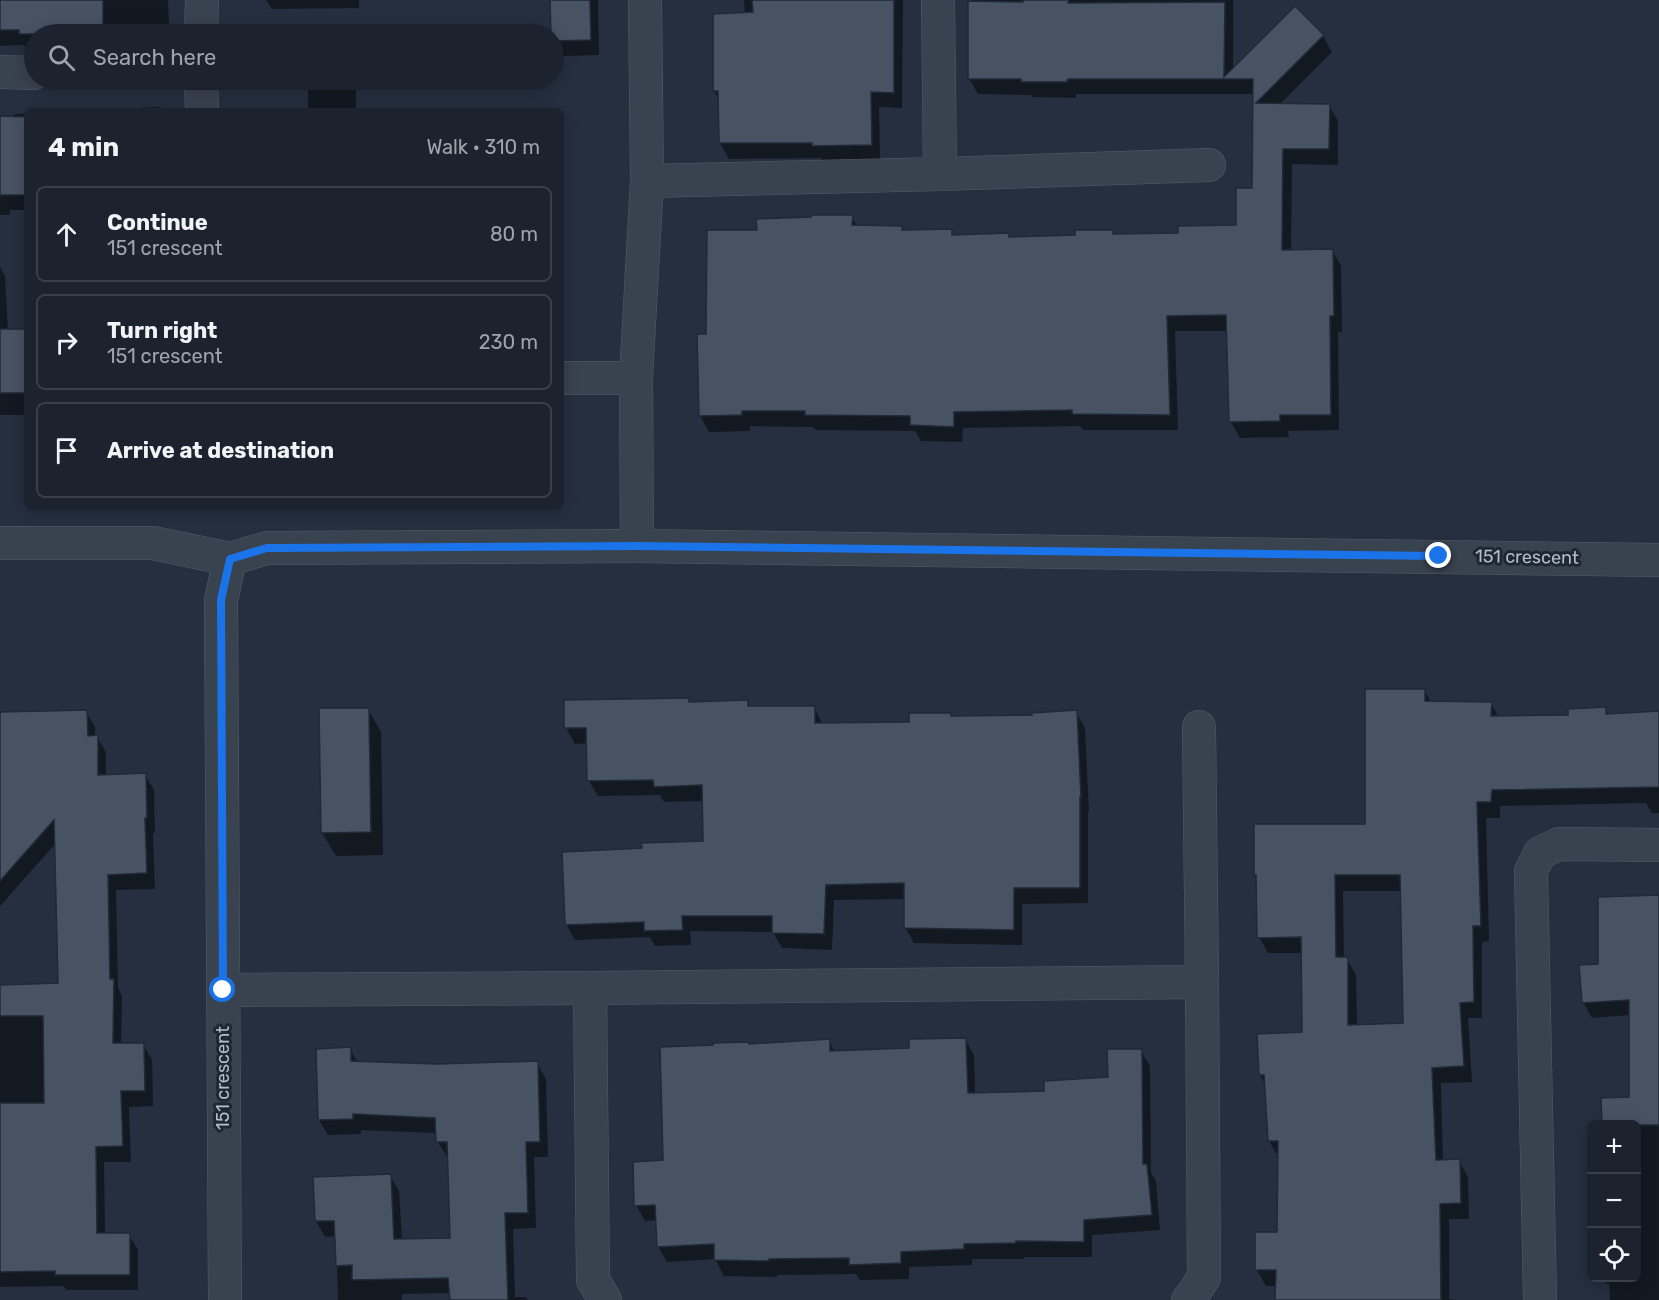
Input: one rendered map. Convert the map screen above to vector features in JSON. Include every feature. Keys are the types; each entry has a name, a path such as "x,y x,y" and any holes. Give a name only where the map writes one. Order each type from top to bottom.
{"street":[{"path":"201,24 202,0"},
{"path":"637,546 636,378 647,181 645,0"},
{"path":"938,0 940,174"},
{"path":"0,72 24,73"},
{"path":"201,90 202,108"},
{"path":"647,181 1209,165"},
{"path":"564,378 636,378"},
{"path":"0,543 153,543 230,559"},
{"name":"151 crescent","path":"225,1300 221,600 230,559 267,548 637,546 1659,560"},
{"path":"1188,1300 1204,1277 1199,727"},
{"path":"1540,1300 1531,871 1540,853 1559,844 1659,845"},
{"path":"223,990 1202,982"},
{"path":"590,988 593,1281 605,1300"}],"building":[{"path":"0,0 103,0 103,24 24,24 24,34 19,34 19,30 0,30"},
{"path":"550,0 590,0 591,40 564,41 564,24 551,24"},
{"path":"752,0 894,0 894,93 871,92 872,145 719,143 718,91 713,91 713,14 753,12"},
{"path":"1023,0 1069,0 1068,3 1225,2 1224,77 1295,6 1324,35 1256,103 1330,104 1329,149 1283,149 1282,250 1333,249 1334,316 1330,316 1331,415 1280,415 1280,421 1229,422 1226,315 1167,316 1170,415 1072,414 1072,410 954,412 954,427 910,425 910,416 805,415 805,411 742,411 742,415 699,416 697,334 706,334 707,230 757,230 756,219 811,217 811,215 853,215 852,225 902,226 902,230 952,229 952,235 1009,233 1009,237 1075,235 1075,230 1113,230 1113,234 1178,233 1178,226 1236,225 1236,188 1252,188 1253,79 1068,79 1067,82 1021,82 1021,79 968,79 968,1 1023,2"},
{"path":"0,116 24,117 24,195 0,195"},
{"path":"0,329 24,329 24,393 0,393"},
{"path":"1365,689 1425,689 1425,701 1492,702 1491,716 1568,715 1568,709 1606,707 1606,714 1659,711 1659,787 1492,790 1491,802 1477,802 1481,926 1473,926 1474,1002 1460,1003 1464,1066 1432,1068 1436,1160 1460,1159 1461,1203 1440,1204 1441,1300 1275,1300 1276,1270 1255,1270 1255,1232 1277,1232 1278,1141 1268,1141 1264,1075 1259,1075 1257,1034 1302,1032 1301,937 1257,938 1254,824 1365,824","holes":["1335,875 1400,875 1403,1023 1348,1025 1348,957 1336,957"]},
{"path":"689,698 689,702 748,700 748,706 815,706 815,723 909,722 909,713 951,713 951,716 1032,715 1031,713 1077,710 1081,797 1080,888 1014,888 1014,930 904,928 904,883 826,885 824,934 772,933 772,916 682,916 683,930 644,931 644,922 565,925 562,852 642,848 641,843 703,841 702,785 654,787 653,780 587,781 586,728 564,728 564,700"},
{"path":"319,708 369,708 371,832 321,833"},
{"path":"87,710 88,736 98,735 98,775 146,773 147,873 108,875 110,979 114,979 113,1043 144,1043 145,1091 121,1091 123,1146 96,1147 97,1233 130,1233 130,1275 55,1275 55,1271 0,1272 0,1103 44,1103 43,1016 0,1016 0,985 58,983 54,820 0,881 0,712"},
{"path":"1659,895 1659,1125 1641,1125 1641,1120 1602,1120 1601,1098 1629,1097 1629,1000 1582,1003 1579,965 1598,964 1598,897"},
{"path":"966,1038 968,1093 1044,1091 1044,1081 1108,1077 1107,1049 1142,1049 1143,1164 1147,1164 1152,1215 1084,1220 1084,1242 1016,1241 1016,1243 964,1244 964,1249 901,1252 901,1263 849,1265 849,1258 769,1259 769,1261 714,1260 714,1244 657,1247 655,1205 634,1206 633,1162 663,1160 660,1047 830,1039 830,1051 909,1048 909,1039"},
{"path":"351,1047 351,1061 437,1064 538,1061 540,1142 526,1142 528,1213 505,1213 508,1300 450,1300 448,1278 352,1280 352,1265 336,1266 334,1221 315,1221 313,1177 391,1174 394,1239 450,1238 447,1142 436,1142 435,1118 353,1114 353,1119 318,1120 316,1049"}],"route":[{"path":"223,990 221,600 230,559 267,548 637,546 1439,556"}]}
